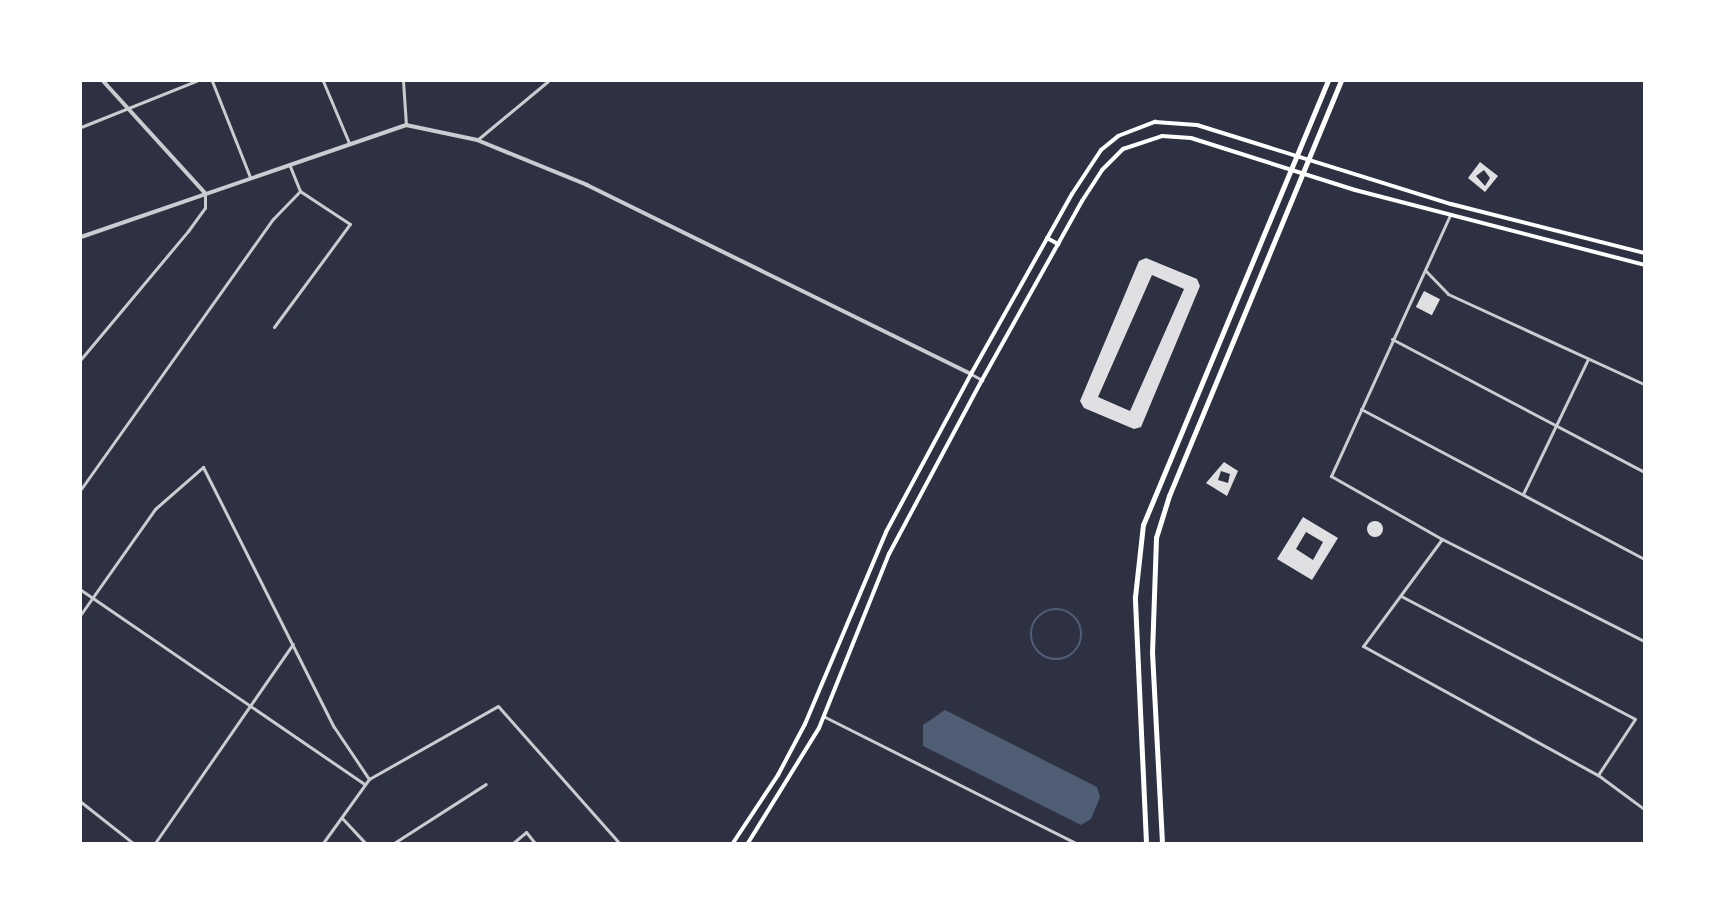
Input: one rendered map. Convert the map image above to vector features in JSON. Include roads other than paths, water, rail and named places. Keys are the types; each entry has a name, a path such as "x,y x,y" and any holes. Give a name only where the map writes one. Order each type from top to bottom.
{"main road":[{"path":"1146,843 1135,597 1143,525 1328,81"},
{"path":"1162,843 1151,611 1161,519 1341,81"},
{"path":"733,843 778,775 805,724 886,532 971,374 1047,238 1101,150 1118,136 1142,126 1183,122 1308,160 1644,254"},
{"path":"748,843 793,774 823,716 889,554 982,380 1102,170 1123,149 1150,138 1191,138 1290,170 1644,266"},
{"path":"1551,241 1554,230"},
{"path":"1047,238 1058,244"},
{"path":"1138,687 1154,686"}],"street":[{"path":"81,358 205,208 205,193 103,81"},
{"path":"81,127 196,81"},
{"path":"212,81 250,177"},
{"path":"323,81 349,143"},
{"path":"403,81 406,125"},
{"path":"477,140 548,81"},
{"path":"81,237 406,125 477,140 675,225 982,380"},
{"path":"274,327 350,224 300,191 289,164"},
{"path":"81,489 273,219 300,191"},
{"path":"1450,215 1330,476 1442,539 1644,640"},
{"path":"1425,270 1448,294 1587,361 1644,384"},
{"path":"1392,339 1644,472"},
{"path":"1523,494 1558,427 1587,361"},
{"path":"1361,409 1644,559"},
{"path":"81,614 94,599 155,509 203,467 334,727 369,779"},
{"path":"1442,539 1363,646 1598,775 1644,810"},
{"path":"81,590 364,785"},
{"path":"1401,596 1635,719 1598,775"},
{"path":"155,843 252,707 293,644"},
{"path":"323,843 369,779 498,706 619,843"},
{"path":"823,716 1075,843"},
{"path":"394,843 486,784"},
{"path":"81,802 133,843"},
{"path":"342,818 365,843"},
{"path":"513,843 526,832 535,843"}],"water":[{"path":"945,710 1097,787 1100,797 1091,819 1081,825 923,746 923,725"}],"waterway":[{"path":"1056,609 1065,611 1076,620 1081,634 1079,643 1070,654 1056,659 1047,657 1036,648 1031,634 1033,625 1042,614 1056,609"}]}
